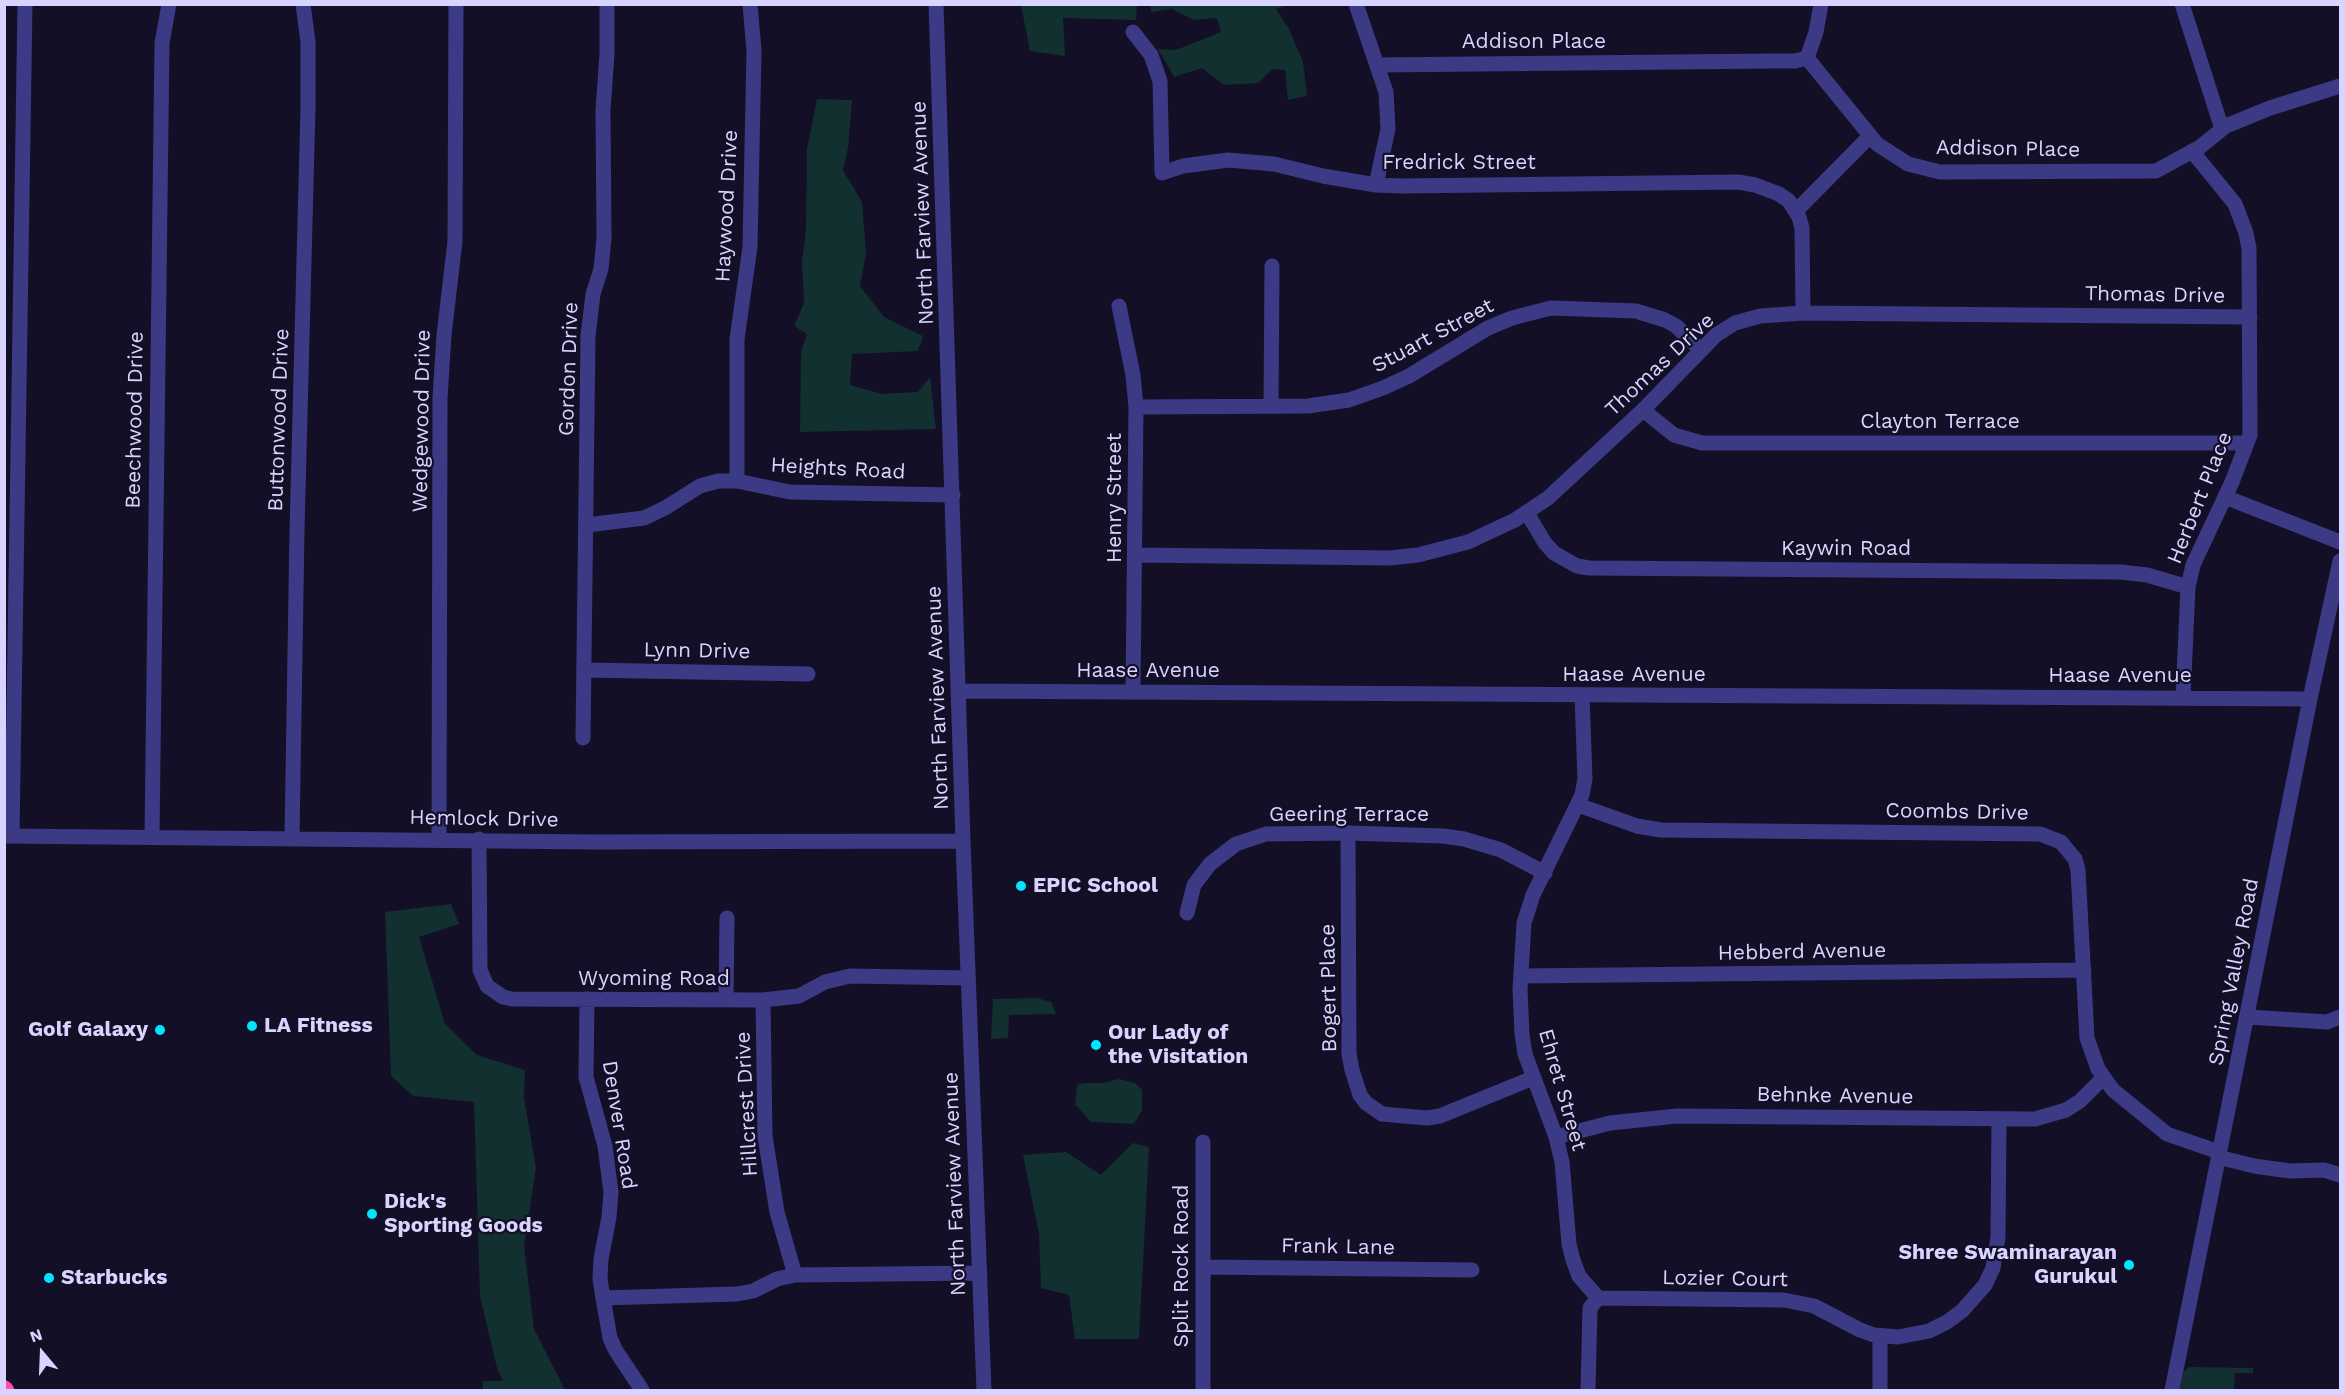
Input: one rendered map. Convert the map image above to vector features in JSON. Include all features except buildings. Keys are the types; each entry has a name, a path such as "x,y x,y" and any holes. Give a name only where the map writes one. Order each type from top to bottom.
{"street":[{"path":"8,836 12,452 25,4"},
{"name":"Beechwood Drive","path":"152,837 162,43 169,4"},
{"name":"Buttonwood Drive","path":"292,838 308,108 308,42 303,4"},
{"name":"Wedgewood Drive","path":"439,839 440,398 444,335 455,241 456,4"},
{"name":"Gordon Drive","path":"583,738 588,336 593,294 601,269 604,238 603,110 607,54 607,4"},
{"name":"Haywood Drive","path":"737,481 737,339 750,247 754,51 750,4"},
{"name":"North Farview Avenue","path":"936,4 963,841 984,1390"},
{"path":"1356,4 1378,65 1389,110 1388,129 1376,185"},
{"path":"1807,58 1816,32 1821,4"},
{"path":"2182,4 2222,129"},
{"name":"Fredrick Street","path":"1133,32 1151,55 1160,81 1162,173 1208,162 1253,160 1376,185 1738,182 1755,185 1779,194 1796,211"},
{"name":"Addison Place","path":"1378,65 1794,61 1807,58 1869,136 1892,155 1908,164 1940,172 2156,171 2192,151 2222,129 2270,108 2340,86"},
{"path":"1803,313 1802,228 1796,211 1869,136"},
{"name":"Herbert Place","path":"2183,698 2188,587 2193,565 2225,497 2250,435 2249,248 2242,219 2235,204 2192,151"},
{"path":"1271,406 1272,266"},
{"name":"Henry Street","path":"1119,306 1133,375 1136,407 1133,692"},
{"name":"Stuart Street","path":"1136,407 1308,406 1358,397 1410,376 1488,328 1512,318 1551,308 1636,310 1676,326 1701,350"},
{"name":"Thomas Drive","path":"1136,555 1390,558 1441,550 1489,534 1527,513 1563,486 1643,410 1716,335 1736,323 1760,316 1803,313 2250,317"},
{"name":"Clayton Terrace","path":"1643,410 1674,435 1702,443 2247,443"},
{"name":"Heights Road","path":"587,525 644,518 700,486 718,481 737,481 790,492 953,495"},
{"path":"2225,497 2340,542"},
{"name":"Kaywin Road","path":"1527,513 1545,543 1554,553 1577,566 1589,568 2121,572 2147,575 2188,587"},
{"name":"Spring Valley Road","path":"2172,1390 2310,699 2340,561"},
{"name":"Lynn Drive","path":"585,670 808,674"},
{"name":"Haase Avenue","path":"958,691 2310,699"},
{"name":"Ehret Street","path":"1582,695 1585,779 1578,805 1533,895 1524,923 1521,976 1522,1034 1533,1078 1556,1137 1565,1183 1569,1244 1573,1260 1579,1276 1598,1299"},
{"name":"Coombs Drive","path":"1578,805 1637,826 1661,830 2040,834 2051,837 2069,850 2078,870 2087,1038 2091,1054 2103,1078 2131,1107 2167,1134 2254,1166 2290,1171 2324,1170 2340,1174"},
{"name":"Geering Terrace","path":"1187,913 1194,885 1200,875 1222,853 1236,844 1259,836 1281,832 1443,836 1464,839 1501,850 1545,873"},
{"name":"Bogert Place","path":"1348,833 1349,1054 1358,1087 1366,1103 1382,1114 1427,1118 1440,1116 1533,1078"},
{"name":"Hemlock Drive","path":"8,836 628,842 963,841"},
{"name":"Wyoming Road","path":"478,839 480,970 487,986 494,993 512,999 763,1000 799,996 825,982 850,976 968,978"},
{"path":"726,1000 727,918"},
{"name":"Hebberd Avenue","path":"1521,976 2084,970"},
{"name":"Denver Road","path":"587,999 586,1077 605,1146 611,1192 600,1279 610,1338 615,1351 642,1390"},
{"name":"Hillcrest Drive","path":"763,1000 765,1136 777,1212 795,1275"},
{"path":"2248,1017 2327,1022 2340,1017"},
{"name":"Behnke Avenue","path":"1556,1137 1610,1123 1677,1116 2035,1119 2052,1116 2080,1101 2103,1078"},
{"path":"1880,1390 1880,1336 1915,1335 1947,1322 1962,1311 1984,1285 1993,1268 1998,1251 1999,1119"},
{"name":"Split Rock Road","path":"1203,1142 1203,1390"},
{"name":"Frank Lane","path":"1204,1267 1472,1270"},
{"path":"603,1298 737,1294 753,1291 777,1279 795,1275 980,1274"},
{"path":"1588,1390 1590,1308 1598,1299"},
{"name":"Lozier Court","path":"1598,1299 1784,1300 1814,1306 1860,1330 1880,1336"}],"green space":[{"path":"1021,5 1137,5 1136,20 1063,18 1065,56 1030,51"},
{"path":"1150,5 1288,5 1276,9 1289,29 1303,62 1307,96 1288,100 1285,70 1272,69 1258,83 1224,85 1202,68 1174,77 1158,49 1176,50 1221,32 1217,18 1194,20 1172,9 1151,12"},
{"path":"817,99 852,100 848,148 843,170 862,202 866,253 860,286 884,317 923,336 918,351 852,354 850,385 881,394 918,392 930,377 936,429 800,432 801,352 807,334 794,326 804,303 802,262 806,229 807,149"},
{"path":"451,904 459,924 419,937 445,1024 477,1055 525,1070 524,1098 536,1168 524,1246 534,1329 565,1390 483,1390 483,1381 503,1381 497,1368 480,1296 474,1102 413,1096 391,1076 385,912"},
{"path":"1037,998 1051,1002 1056,1014 1009,1015 1008,1038 991,1039 993,999"},
{"path":"1119,1079 1135,1083 1142,1090 1142,1110 1134,1124 1091,1122 1075,1104 1077,1085"},
{"path":"1133,1143 1149,1147 1139,1339 1075,1339 1069,1295 1041,1288 1039,1234 1023,1155 1066,1152 1101,1175"},
{"path":"2189,1367 2253,1368 2253,1373 2235,1373 2234,1390 2180,1390 2184,1371"}],"place":[{"name":"EPIC School","path":"1021,886"},
{"name":"LA Fitness","path":"252,1026"},
{"name":"Golf Galaxy","path":"160,1030"},
{"name":"Our Lady of the Visitation","path":"1096,1045"},
{"name":"Dick's Sporting Goods","path":"372,1214"},
{"name":"Shree Swaminarayan Gurukul","path":"2129,1265"},
{"name":"Starbucks","path":"49,1278"}]}
